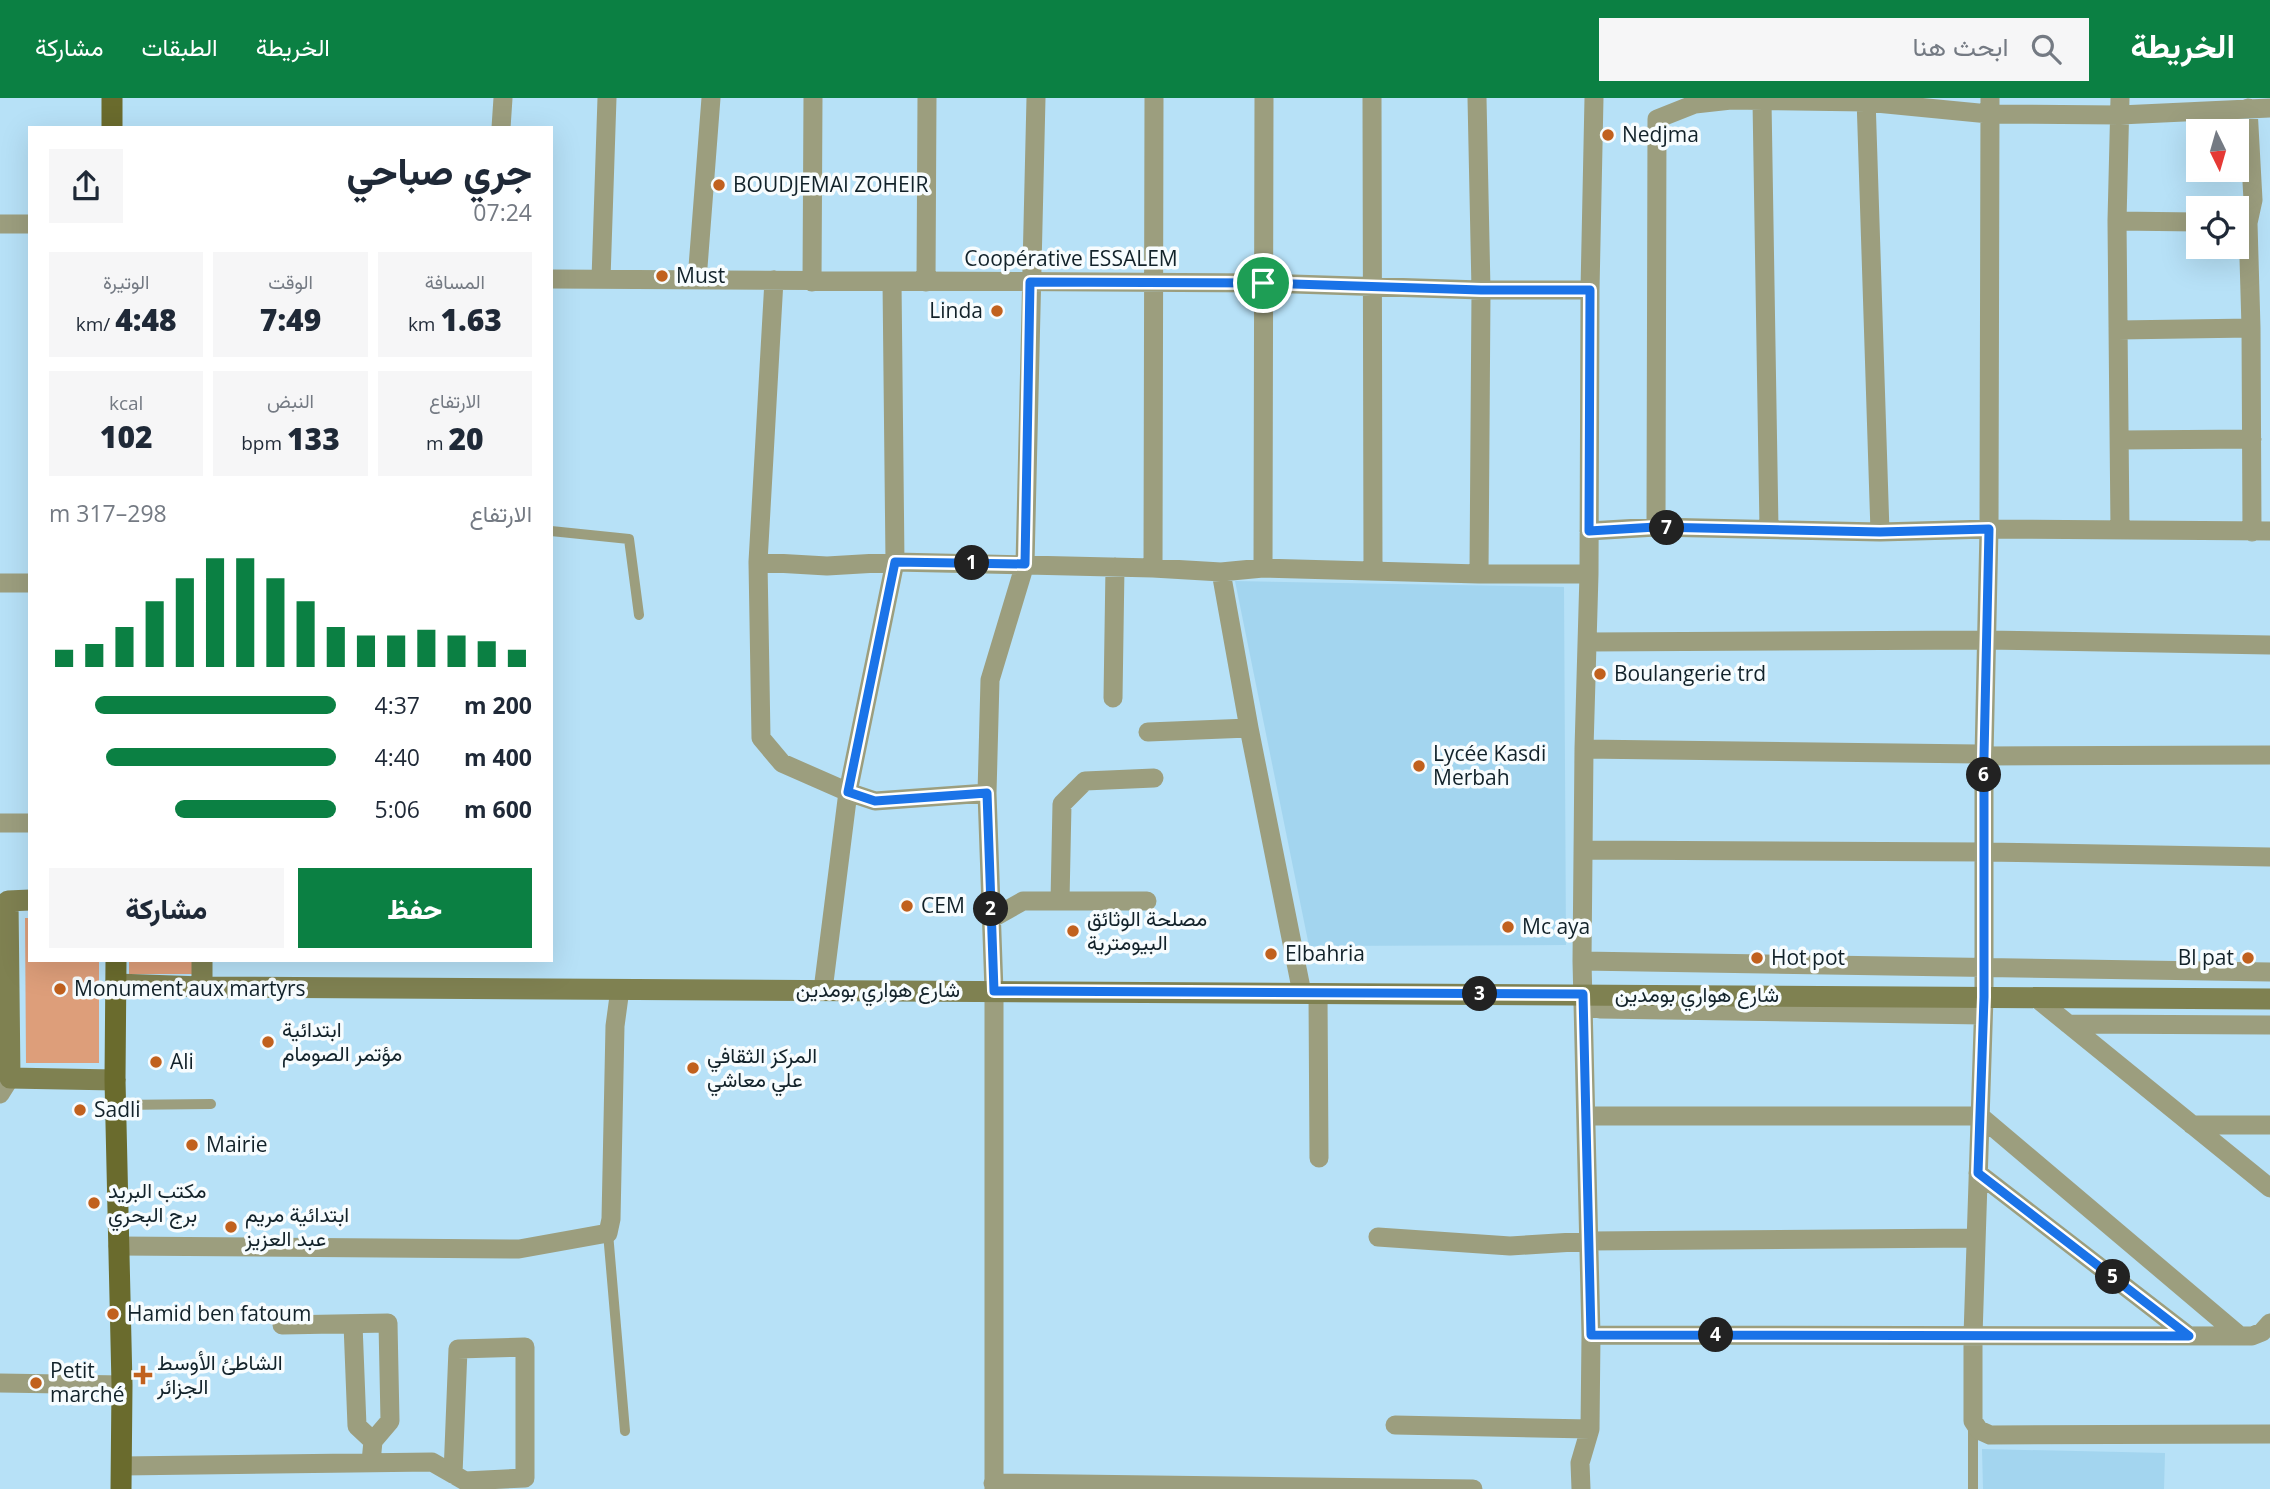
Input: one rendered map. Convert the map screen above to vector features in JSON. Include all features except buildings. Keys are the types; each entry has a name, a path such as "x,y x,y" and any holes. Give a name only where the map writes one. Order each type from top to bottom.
{"main road":[{"path":"112,98 112,126"},
{"path":"28,900 8,901 5,1086 115,1080"},
{"path":"116,962 115,1080 122,1385 121,1489"},
{"path":"202,962 202,987"},
{"name":"شارع هواري بومدين","path":"116,984 202,987 1310,993 1983,1006 2035,997 2270,999"}],"street":[{"path":"501,126 503,98"},
{"path":"601,279 607,98"},
{"path":"696,280 711,98"},
{"path":"812,282 813,98"},
{"path":"926,282 928,98"},
{"path":"1036,98 1025,564 990,680 987,793 994,991 993,1486 1473,1489"},
{"path":"1153,568 1154,98"},
{"path":"1262,568 1264,98"},
{"path":"1372,98 1373,569"},
{"path":"1477,98 1481,290 1479,573"},
{"path":"1581,1489 1580,1463 1590,1429 1591,1335 1582,961 1594,98"},
{"path":"1656,527 1657,119 1695,104 1731,99 1762,102 1866,100 1989,106 2270,108"},
{"path":"1866,100 1880,532"},
{"path":"1762,102 1769,529"},
{"path":"1989,106 1989,529 1984,756 1983,1006 1973,1421 1979,1430 1990,1435 2270,1434"},
{"path":"2120,106 2117,221 2120,530"},
{"path":"2248,108 2253,200 2249,208"},
{"path":"2117,221 2186,222"},
{"path":"0,224 28,224"},
{"path":"1589,531 1656,527 1880,532 1989,529 2261,532 2252,439 2251,328 2260,263 2249,239"},
{"name":"Coopérative ESSALEM","path":"553,279 1263,283 1481,290 1590,290"},
{"path":"774,280 758,562 761,738 782,763 875,801 987,793"},
{"path":"822,990 848,792 895,562 892,281"},
{"path":"2118,330 2251,328"},
{"path":"2121,440 2252,439"},
{"path":"758,562 827,566 895,562 1025,564 1221,572 1262,568 1589,574"},
{"path":"1113,698 1115,567"},
{"path":"1221,572 1249,727 1310,993 1319,1158"},
{"path":"0,583 28,583"},
{"path":"1588,642 1986,640 2270,645"},
{"path":"1148,732 1249,727"},
{"path":"1584,749 1984,756 2270,755"},
{"path":"1059,901 1062,804 1085,781 1154,778"},
{"path":"0,823 28,823"},
{"path":"1584,850 2270,857"},
{"path":"991,919 1023,901 1147,901"},
{"path":"1582,961 2270,972"},
{"path":"118,1246 519,1249 608,1233 611,1219 615,1026 620,989"},
{"path":"2035,997 2270,1188"},
{"path":"2067,1024 2270,1025"},
{"path":"1587,1116 1980,1116 2240,1336"},
{"path":"2192,1125 2270,1125"},
{"path":"1978,1173 2189,1336"},
{"path":"1378,1237 1510,1246 1590,1241 1976,1238"},
{"path":"282,1325 388,1323 390,1421 373,1441 371,1462"},
{"path":"1591,1335 2252,1336 2262,1332 2270,1323"},
{"path":"353,1324 356,1426 373,1441"},
{"path":"121,1466 432,1462 453,1474 465,1480 525,1478 525,1348 458,1349 453,1474"},
{"path":"0,1383 122,1385"},
{"path":"1395,1425 1590,1429"}],"lane":[{"path":"553,531 629,539 639,615"},
{"path":"116,1105 211,1104"},
{"path":"608,1233 625,1431"},
{"path":"1973,1421 1973,1489"}],"shaded area":[{"name":"Lycée Kasdi Merbah","path":"1235,581 1564,587 1566,945 1309,946"},
{"path":"25,918 28,918 28,962 99,962 99,1063 26,1063"},
{"path":"129,962 192,962 192,974 129,974"},
{"path":"1982,1449 2165,1453 2164,1489 1983,1489"}],"place":[{"name":"Nedjma","path":"1608,135"},
{"name":"BOUDJEMAI ZOHEIR","path":"719,185"},
{"name":"Must","path":"662,276"},
{"name":"Linda","path":"997,311"},
{"name":"Boulangerie trd","path":"1600,674"},
{"name":"Lycée Kasdi Merbah","path":"1419,766"},
{"name":"CEM","path":"907,906"},
{"name":"Mc aya","path":"1508,927"},
{"name":"مصلحة الوثائق البيومترية","path":"1073,931"},
{"name":"Elbahria","path":"1271,954"},
{"name":"Hot pot","path":"1757,958"},
{"name":"Bl pat","path":"2248,958"},
{"name":"Monument aux martyrs","path":"60,989"},
{"name":"ابتدائية مؤتمر الصومام","path":"268,1042"},
{"name":"Ali","path":"156,1062"},
{"name":"المركز الثقافي علي معاشي","path":"693,1068"},
{"name":"Sadli","path":"80,1110"},
{"name":"Mairie","path":"192,1145"},
{"name":"مكتب البريد برج البحري","path":"94,1203"},
{"name":"ابتدائية مريم عبد العزيز","path":"231,1227"},
{"name":"Hamid ben fatoum","path":"113,1314"},
{"name":"الشاطئ الأوسط الجزائر","path":"143,1375"},
{"name":"Petit marché","path":"36,1383"}],"route":[{"path":"1030,282 1263,283 1481,290 1590,290 1589,531 1656,527 1880,532 1989,529 1984,756 1984,997 1978,1173 2189,1336 1591,1335 1583,994 994,991 987,793 875,801 848,792 895,562 1025,564 1030,282"}]}
